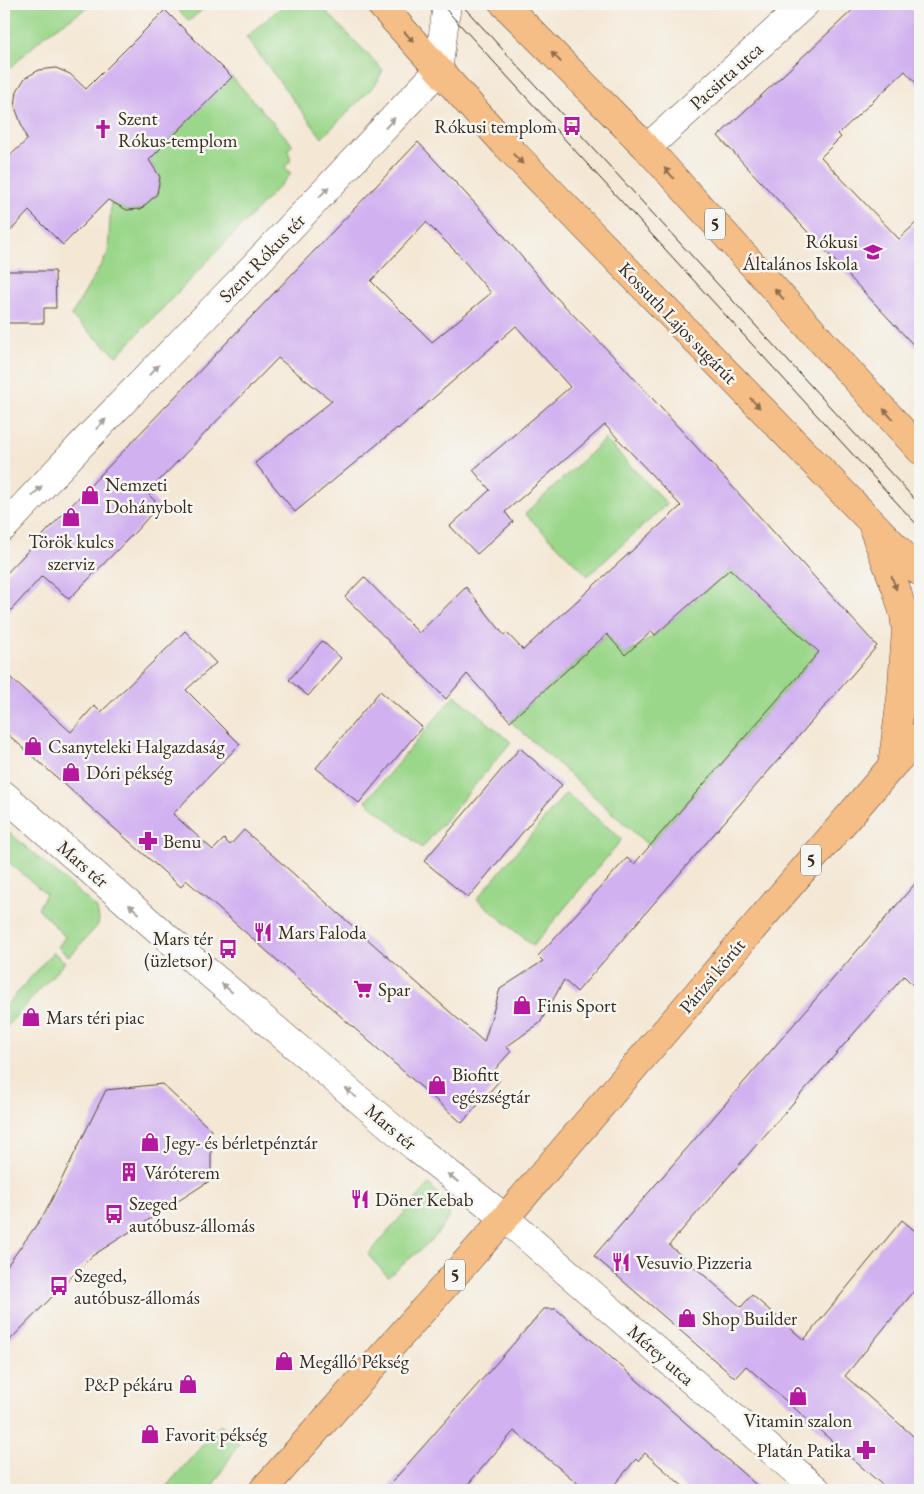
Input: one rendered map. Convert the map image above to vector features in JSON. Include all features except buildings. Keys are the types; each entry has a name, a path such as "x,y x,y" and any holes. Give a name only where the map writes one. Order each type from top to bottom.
{"main road":[{"name":"Kossuth Lajos sugárút","path":"380,4 504,143 920,572"},
{"name":"5","path":"504,4 647,148 920,450"},
{"path":"871,521 896,588 904,615 906,630 902,698 892,766"},
{"name":"Párizsi körút","path":"505,1218 892,766 920,736"},
{"name":"5","path":"263,1490 505,1218"}],"street":[{"path":"438,71 447,4"},
{"name":"Pacsirta utca","path":"647,148 805,4"},
{"name":"Szent Rókus tér","path":"4,527 236,286 438,71"},
{"name":"Mars tér","path":"4,795 171,941 415,1147 505,1218"},
{"name":"Mérey utca","path":"505,1218 817,1490"}],"green space":[{"path":"4,4 93,4 45,35 4,74"},
{"path":"172,4 209,4 189,21"},
{"path":"285,4 319,4 383,70 376,84 322,138 246,37"},
{"path":"232,77 293,145 288,150 291,160 285,167 291,174 117,356 71,316 108,253 111,201 127,210 141,209 157,194 160,177 149,160"},
{"path":"605,439 667,504 588,576 525,514"},
{"path":"730,569 819,652 649,846 510,721 607,635 625,655 655,635"},
{"path":"455,695 511,742 422,848 366,801"},
{"path":"566,793 622,839 533,946 477,899"},
{"path":"4,828 97,908 98,925 71,955 67,955 58,947 65,937 38,908 46,894 4,858"},
{"path":"53,952 65,962 4,1029 4,1008"},
{"path":"429,1184 444,1200 450,1217 433,1239 388,1277 368,1255"},
{"path":"221,1424 239,1443 210,1490 163,1490"}],"tram line":[{"path":"441,4 920,528"},
{"path":"461,4 920,505"}],"place":[{"name":"Rókusi templom","path":"572,126"},
{"name":"Szent Rókus-templom","path":"103,129"},
{"name":"Rókusi Általános Iskola","path":"873,252"},
{"name":"Nemzeti Dohánybolt","path":"90,495"},
{"name":"Török kulcs szerviz","path":"71,517"},
{"name":"Csanyteleki Halgazdaság","path":"33,746"},
{"name":"Dóri pékség","path":"71,772"},
{"name":"Benu","path":"148,841"},
{"name":"Mars Faloda","path":"263,932"},
{"name":"Mars tér (üzletsor)","path":"228,949"},
{"name":"Spar","path":"363,989"},
{"name":"Finis Sport","path":"522,1005"},
{"name":"Mars téri piac","path":"31,1017"},
{"name":"Biofitt egészségtár","path":"437,1085"},
{"name":"Jegy- és bérletpénztár","path":"150,1142"},
{"name":"Váróterem","path":"129,1172"},
{"name":"Döner Kebab","path":"360,1199"},
{"name":"Szeged autóbusz-állomás","path":"114,1214"},
{"name":"Vesuvio Pizzeria","path":"621,1262"},
{"name":"Szeged, autóbusz-állomás","path":"59,1286"},
{"name":"Shop Builder","path":"687,1318"},
{"name":"Megálló Pékség","path":"284,1361"},
{"name":"P&P pékáru","path":"188,1384"},
{"name":"Vitamin szalon","path":"798,1396"},
{"name":"Favorit pékség","path":"150,1434"},
{"name":"Platán Patika","path":"866,1450"}]}
